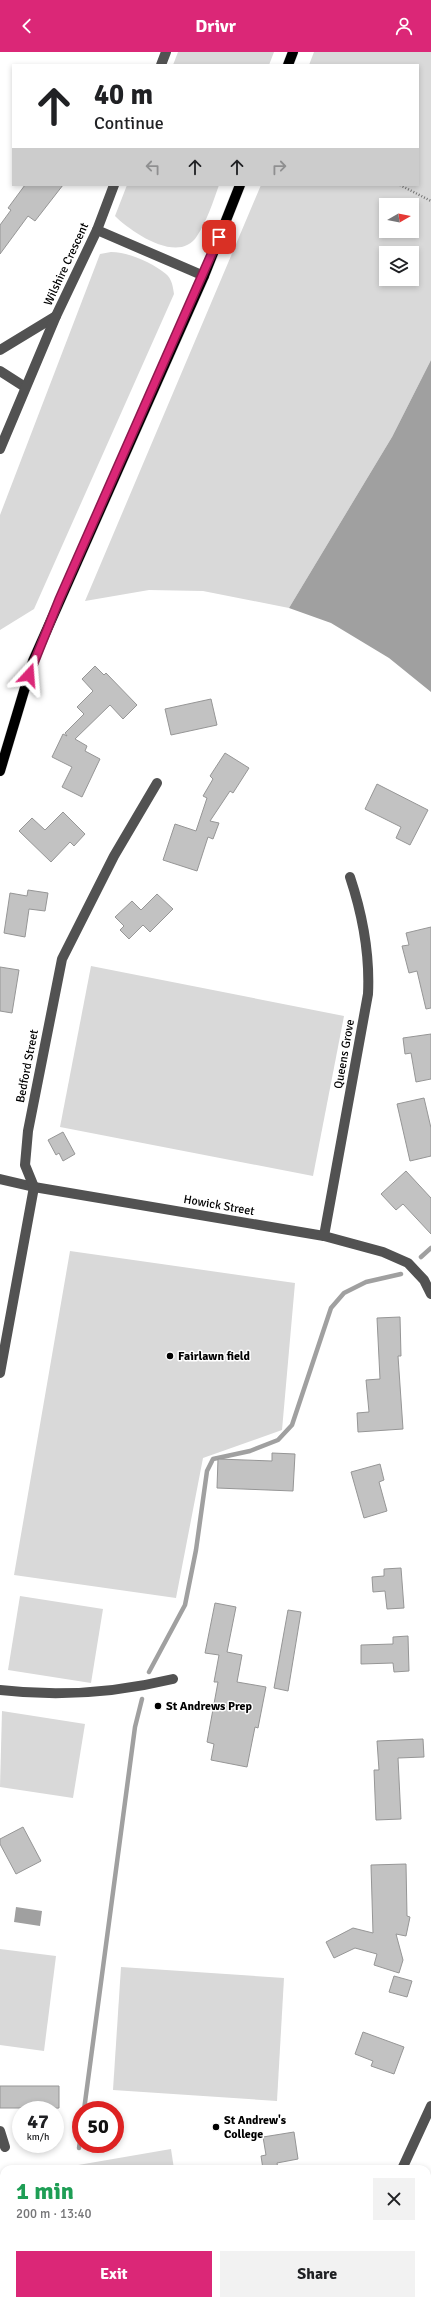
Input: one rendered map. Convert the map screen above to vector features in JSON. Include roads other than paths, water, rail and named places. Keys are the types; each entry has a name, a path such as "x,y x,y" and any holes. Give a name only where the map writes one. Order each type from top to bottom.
{"main road":[{"path":"288,64 293,52"},
{"path":"0,771 33,661 204,276 240,186"}],"street":[{"path":"160,64 166,52"},
{"name":"Wilshire Crescent","path":"0,350 56,316 97,230 114,186"},
{"path":"97,230 204,276"},
{"path":"0,449 56,316"},
{"path":"0,372 25,387"},
{"name":"Bedford Street","path":"34,1187 25,1165 28,1131 62,959 114,856 157,783"},
{"name":"Queens Grove","path":"324,1236 368,994 369,964 361,910 350,877"},
{"name":"Howick Street","path":"0,1179 34,1187 324,1236 383,1252 408,1263 424,1280 431,1294"},
{"path":"0,1373 34,1187"},
{"path":"0,1690 53,1694 94,1693 127,1689 173,1679"},
{"path":"404,2165 431,2106"},
{"path":"0,2131 5,2147"}],"waterway":[{"path":"421,1257 431,1248"},
{"path":"149,1672 185,1605 196,1550 207,1471 213,1459 250,1451 278,1440 292,1425 331,1308 344,1293 366,1282 401,1274"},
{"path":"85,2101 135,1727 142,1699"}],"place":[{"name":"Fairlawn field","path":"170,1356"},
{"name":"St Andrews Prep","path":"158,1706"},
{"name":"St Andrew's College","path":"216,2127"}]}
